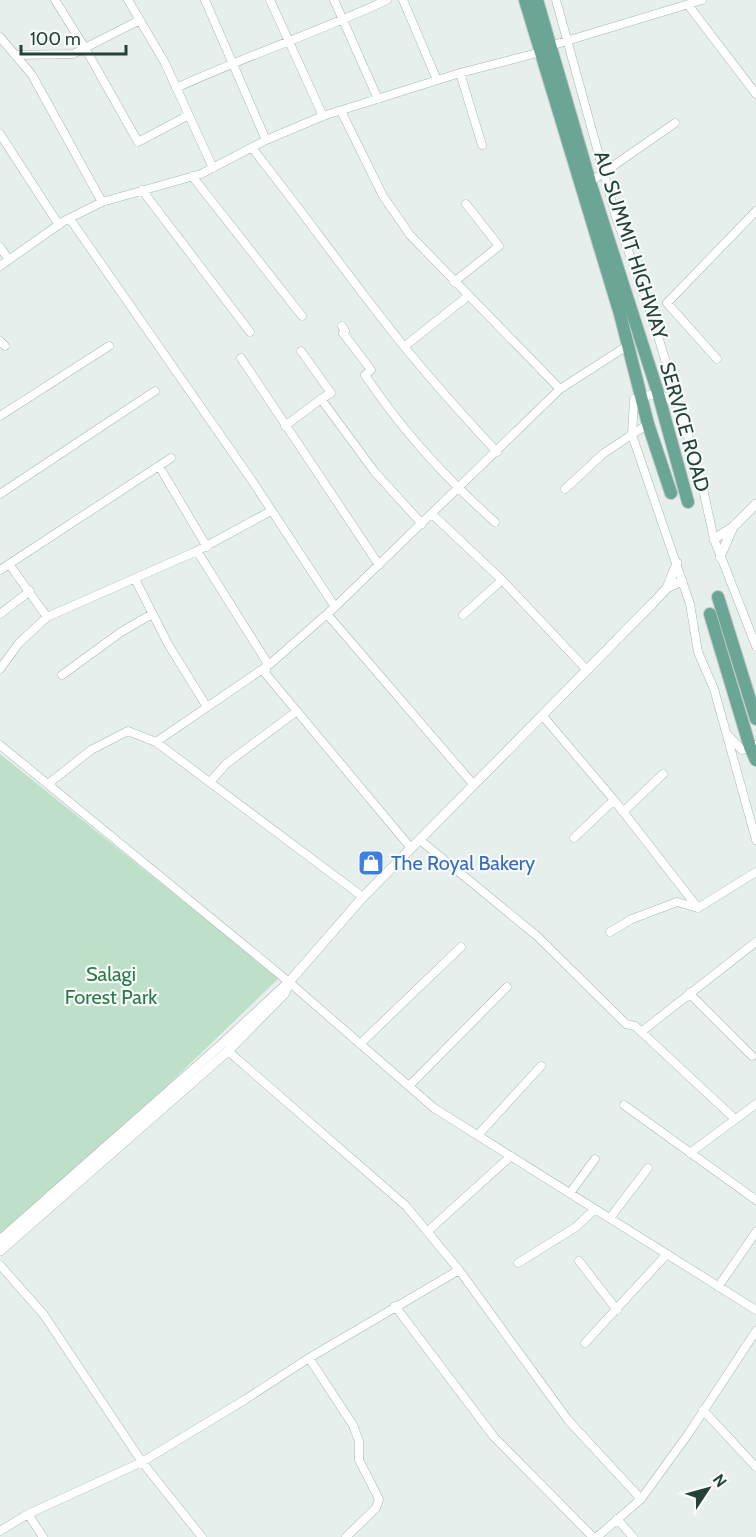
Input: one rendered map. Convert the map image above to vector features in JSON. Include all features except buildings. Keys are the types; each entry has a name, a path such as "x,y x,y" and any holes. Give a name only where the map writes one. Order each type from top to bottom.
{"main road":[{"name":"AU SUMMIT HIGHWAY","path":"525,0 545,49 590,182 658,393 688,502"},
{"name":"AU SUMMIT HIGHWAY","path":"537,0 545,49 648,424 669,487"},
{"path":"718,597 756,718"},
{"path":"710,614 756,760"}],"street":[{"path":"55,0 138,142 189,115"},
{"path":"128,0 177,88 213,168"},
{"path":"205,0 267,140"},
{"path":"270,0 323,116"},
{"path":"334,0 378,99"},
{"path":"177,88 232,62 344,20 387,0"},
{"path":"403,0 436,80"},
{"name":"SERVICE ROAD","path":"556,0 616,217 652,316 701,480 714,539 745,613 756,646"},
{"path":"0,266 59,225 102,202 213,168 267,140 323,116 696,2 756,94"},
{"path":"15,55 72,54 140,20"},
{"path":"1,40 32,75 102,202"},
{"path":"460,73 482,145"},
{"path":"341,111 383,196 411,235 560,389"},
{"path":"590,182 675,123"},
{"path":"0,134 59,225"},
{"path":"252,148 405,346 497,452"},
{"path":"192,176 302,316"},
{"path":"142,190 250,332"},
{"path":"454,282 499,246 466,204"},
{"path":"717,359 667,303 756,211"},
{"path":"70,219 335,607"},
{"path":"0,247 9,260"},
{"path":"405,346 468,296"},
{"path":"342,326 344,333 372,370 365,375 392,415 459,488 495,522"},
{"path":"0,416 109,346"},
{"path":"156,741 266,667 335,607 560,389 627,346"},
{"path":"285,426 331,393 301,351"},
{"path":"241,358 379,565"},
{"path":"1,492 156,391"},
{"path":"679,405 658,393 634,399 632,435 690,604 698,652 714,689 756,840"},
{"path":"321,399 374,471 422,524"},
{"path":"565,489 604,453 648,424"},
{"path":"0,570 171,458"},
{"path":"159,466 207,547"},
{"path":"714,539 733,527 756,504"},
{"path":"0,669 19,643 47,617 207,547 271,511"},
{"path":"432,514 502,580 586,669"},
{"path":"720,557 733,527"},
{"path":"198,551 267,664 265,673 411,848"},
{"path":"667,588 676,563"},
{"path":"9,564 47,617"},
{"path":"135,579 152,614 207,707"},
{"path":"463,615 502,580"},
{"path":"0,1240 289,982 363,897 473,784 667,588 682,581"},
{"path":"0,614 30,591"},
{"path":"62,675 121,632 152,614"},
{"path":"327,614 473,784"},
{"path":"210,782 226,764 297,711"},
{"path":"542,715 614,800 698,908"},
{"path":"48,784 91,750 128,731 156,741 363,897"},
{"path":"726,733 742,750 753,746"},
{"path":"0,745 289,982 434,1108 756,1310"},
{"path":"623,812 663,774"},
{"path":"574,838 614,800"},
{"path":"420,840 537,936 626,1023 641,1032 735,1119"},
{"path":"610,933 632,919 677,902 698,908 756,872"},
{"path":"641,1032 756,942"},
{"path":"360,1044 461,947"},
{"path":"0,1251 228,1051 285,993 289,982"},
{"path":"409,1086 507,987"},
{"path":"689,993 752,1056"},
{"path":"228,1051 406,1206 459,1270 568,1419 641,1499"},
{"path":"477,1135 541,1066"},
{"path":"690,1153 756,1104"},
{"path":"624,1106 756,1200"},
{"path":"429,1231 511,1156"},
{"path":"570,1193 595,1159"},
{"path":"610,1218 648,1168"},
{"path":"518,1263 576,1227 596,1209"},
{"path":"718,1287 756,1232"},
{"path":"585,1343 667,1254"},
{"path":"579,1262 617,1310"},
{"path":"0,1265 44,1316 142,1462 202,1537"},
{"path":"0,1532 28,1514 142,1462 309,1358 459,1270"},
{"path":"395,1306 494,1437 595,1537 641,1499 756,1331"},
{"path":"309,1358 354,1425 359,1441 359,1460 379,1499 376,1508 346,1537"},
{"path":"703,1410 756,1467"},
{"path":"28,1514 43,1537"},
{"path":"617,1519 633,1537"}],"green space":[{"name":"Salagi Forest Park","path":"0,754 279,978 119,1132 0,1236"}],"place":[{"name":"The Royal Bakery","path":"371,863"}]}
